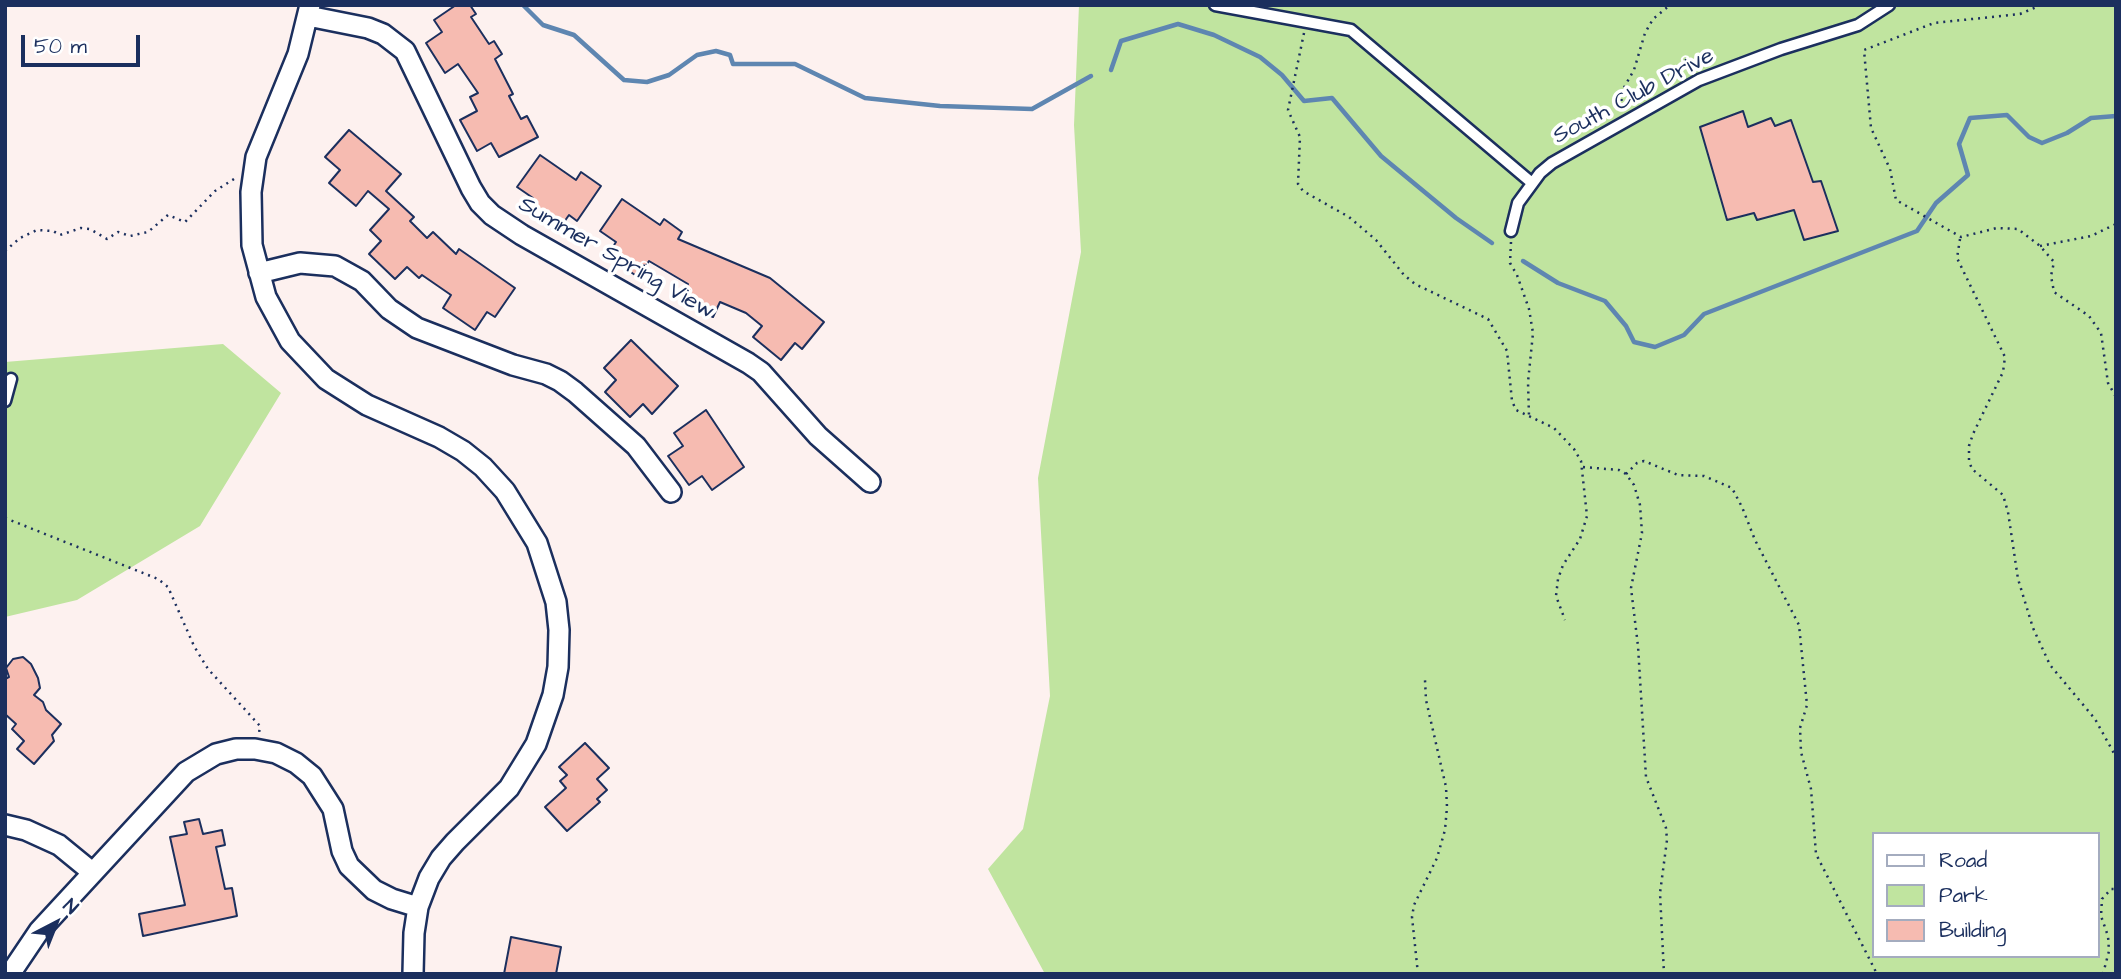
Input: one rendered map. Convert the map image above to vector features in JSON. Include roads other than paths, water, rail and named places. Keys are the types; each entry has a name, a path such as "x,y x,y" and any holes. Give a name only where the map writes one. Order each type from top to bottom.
{"street":[{"path":"309,11 298,54 256,162 251,192 253,245 266,297 290,341 326,379 367,405 463,451 491,475 517,508 537,543 553,592 559,630 558,667 553,695 541,733 522,770 509,788 441,858 429,878 418,907 412,974"},
{"name":"Summer Spring View","path":"309,11 376,31 405,51 471,188 480,204 492,215 522,235 761,372 818,436 870,482"},
{"path":"259,273 300,263 335,266 362,281 389,309 417,328 513,365 546,374 575,392 636,446 671,492"},
{"path":"10,974 38,931 186,772 198,763 226,751 255,749 276,753 296,763 312,776 333,809 342,851 349,866 362,881 392,899 418,907"},
{"path":"5,825 26,830 59,845 92,872"}],"lane":[{"path":"1215,5 1351,30 1532,183"},
{"name":"South Club Drive","path":"1511,231 1518,203 1532,183 1552,163 1699,80 1782,49 1858,25 1889,5"},
{"path":"5,401 11,379"}],"waterway":[{"path":"523,5 543,25 574,35 624,80 647,82 669,75 697,55 716,51 730,55 733,64 795,64 865,98 940,106 1032,109 1091,76"},
{"path":"1111,70 1121,41 1178,24 1214,35 1260,57 1282,75 1304,101 1332,98 1381,156 1456,218 1492,243"},
{"path":"1523,261 1558,283 1605,301 1626,326 1634,342 1655,347 1684,335 1704,314 1917,231 1936,203 1968,175 1959,144 1970,118 2007,115 2029,137 2042,143 2067,133 2091,118 2116,116"}]}
